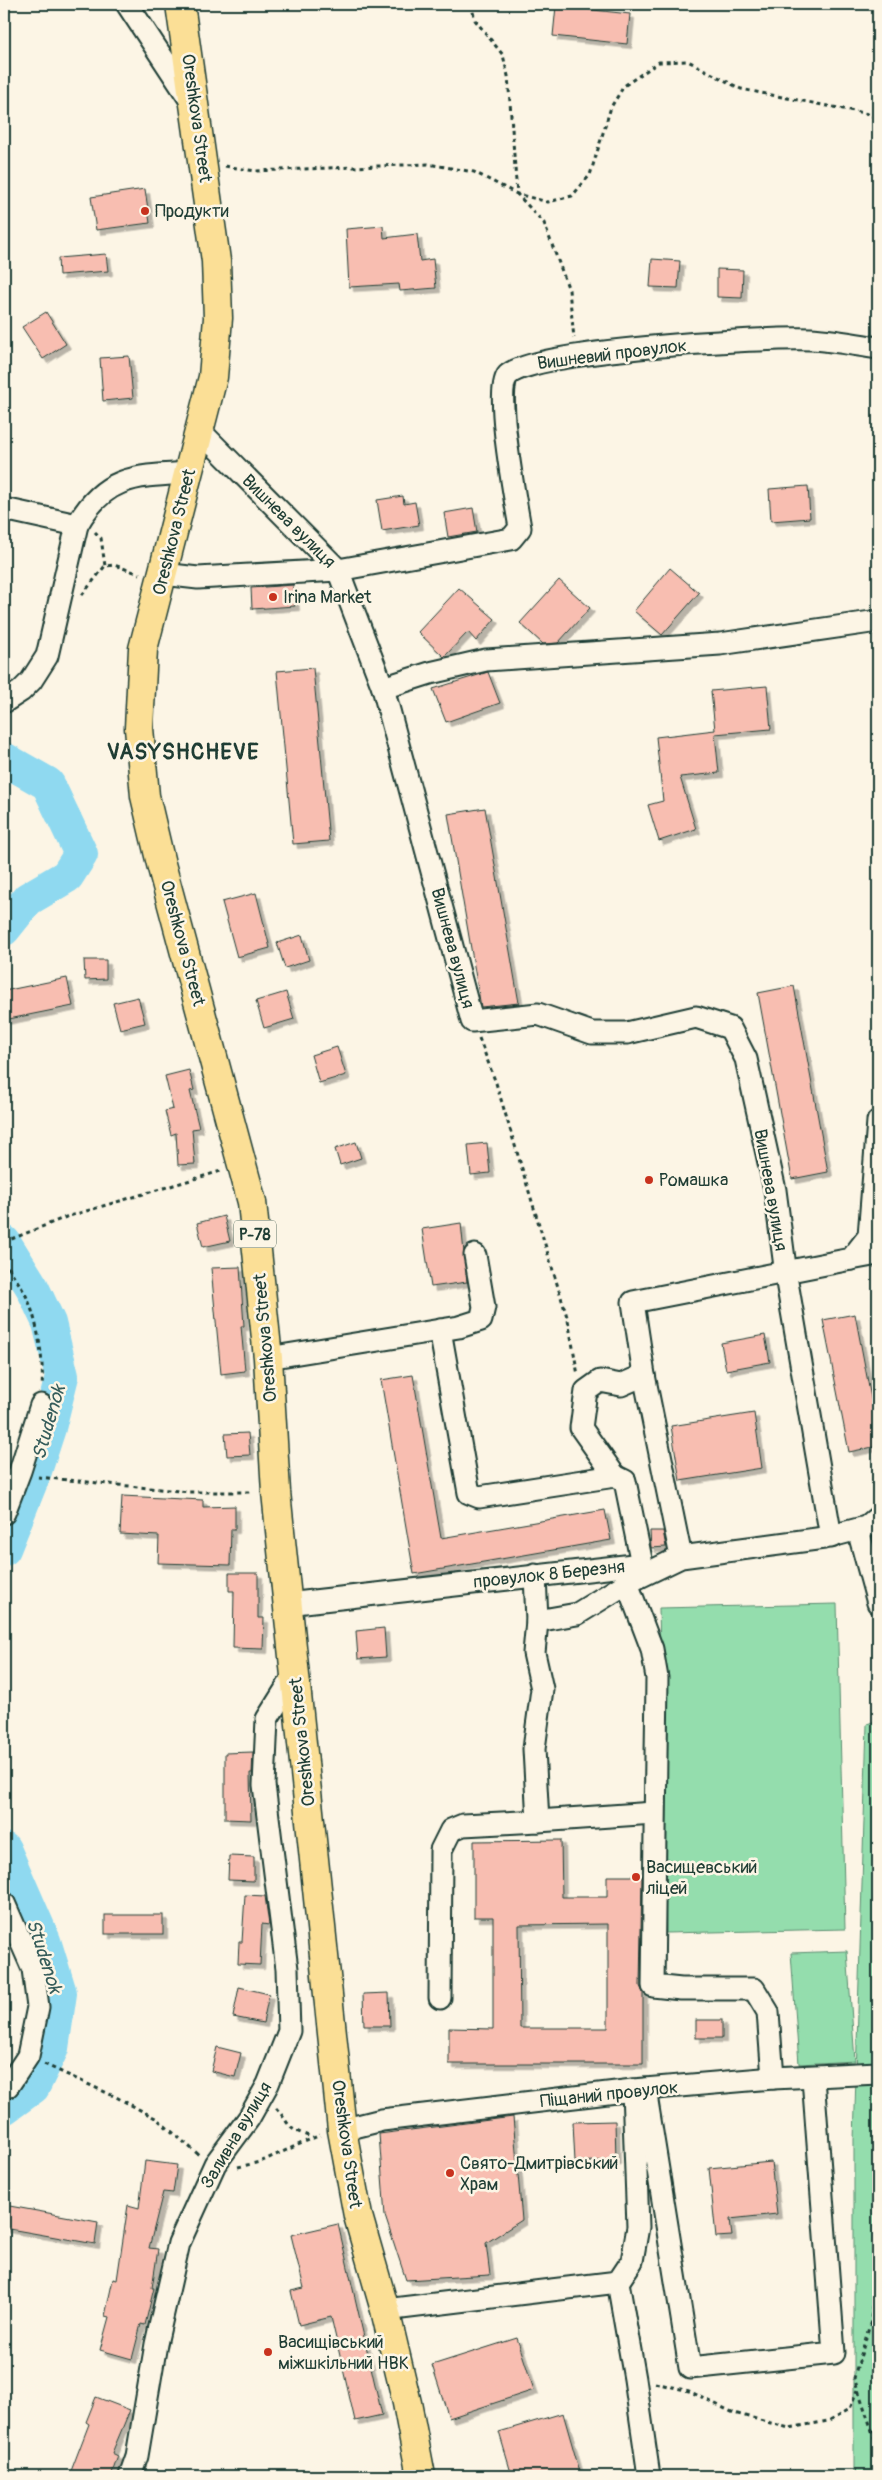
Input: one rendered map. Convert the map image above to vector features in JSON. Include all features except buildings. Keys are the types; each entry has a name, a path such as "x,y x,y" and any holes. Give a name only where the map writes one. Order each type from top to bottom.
{"main road":[{"name":"Oreshkova Street","path":"180,4 216,261 218,318 213,377 144,649 139,728 146,796 161,864 252,1202 268,1358 276,1492 294,1676 329,1981 342,2130 358,2216 385,2310 407,2403 421,2476"}],"street":[{"path":"127,4 196,110"},
{"name":"Вишневий провулок","path":"163,574 198,578 338,570 510,539 520,528 508,456 502,390 507,375 522,366 576,356 742,340 812,339 878,348"},
{"name":"Вишнева вулиця","path":"200,431 338,570 382,688 472,1022 538,1014 592,1033 627,1033 696,1016 730,1028 746,1059 775,1190 786,1273 831,1537"},
{"path":"4,702 21,691 40,669 52,642 78,525 88,505 102,493 121,483 142,476 189,473"},
{"path":"4,509 78,525"},
{"path":"382,688 430,672 486,660 720,644 878,621"},
{"path":"851,1260 869,1236 878,1121"},
{"path":"681,1557 644,1375 633,1302 878,1254"},
{"path":"268,1358 440,1330 481,1320 484,1307 475,1255"},
{"path":"440,1330 470,1493 479,1498 615,1476"},
{"path":"642,1564 625,1482 615,1476 581,1428 586,1391 600,1381 621,1385 644,1375"},
{"path":"4,1513 20,1471 40,1405"},
{"name":"провулок 8 Березня","path":"627,1584 681,1557 831,1537 866,1527 878,1517"},
{"path":"858,1530 878,1603"},
{"name":"провулок 8 Березня","path":"627,1584 642,1564"},
{"name":"провулок 8 Березня","path":"287,1604 642,1564"},
{"path":"536,1575 537,1621 534,1653 542,1689 534,1749 538,1821"},
{"path":"537,1621 577,1614 627,1584 652,1649 657,1678 653,1986 681,1989 754,1989 768,2012 773,2078"},
{"name":"Заливна вулиця","path":"130,2476 137,2456 156,2344 179,2243 215,2164 249,2118 268,2084 289,2030 287,1968 264,1785 267,1719 294,1676"},
{"path":"440,1998 441,1850 451,1830 462,1825 654,1814"},
{"path":"4,1903 33,1969 38,2007 28,2056 8,2086 4,2088"},
{"name":"Піщаний провулок","path":"342,2130 382,2120 639,2090 773,2078 813,2078 878,2073"},
{"path":"639,2090 690,2368 834,2353 813,2078"},
{"path":"639,2090 638,2227 632,2260 618,2282 649,2476"},
{"path":"385,2310 618,2282"}],"path":[{"path":"471,4 475,20 503,55 508,76 517,194 544,223 569,290 576,356"},
{"path":"203,162 254,171 428,164 474,172 517,194 548,202 572,196 590,175 611,107 624,86 659,62 688,61 741,89 870,114 878,120"},
{"path":"78,525 90,528 101,538 105,566"},
{"path":"60,606 82,595 105,566 114,565 138,574 163,574"},
{"path":"472,1022 496,1082 568,1320 579,1379 586,1391"},
{"path":"4,1242 66,1217 215,1174 242,1162"},
{"path":"4,1260 28,1300 38,1340 43,1375 40,1405"},
{"path":"41,1478 189,1492 276,1492"},
{"path":"54,2070 118,2098 157,2119 202,2158 215,2164 236,2167 260,2162 313,2137 342,2130"},
{"path":"261,2097 277,2109 287,2126 313,2137"},
{"path":"878,2234 872,2315 854,2378 878,2448"},
{"path":"872,2315 878,2333"},
{"path":"635,2379 689,2391 734,2413 789,2428 828,2421 850,2409 857,2390"}],"green space":[{"path":"837,1604 845,1929 666,1933 659,1608"},
{"path":"878,1720 878,2476 854,2476 854,2140 867,1724"},
{"path":"847,1951 855,2061 799,2064 791,1953"}],"waterway":[{"name":"Studenok","path":"4,759 48,784 81,854 67,876 28,899 4,929"},
{"name":"Studenok","path":"4,1242 32,1287 49,1323 62,1376 49,1428 34,1474 4,1549"},
{"name":"Studenok","path":"4,1849 44,1941 60,1993 52,2048 33,2087 4,2108"}],"place":[{"name":"Продукти","path":"145,211"},
{"name":"Irina Market","path":"273,597"},
{"name":"Ромашка","path":"649,1180"},
{"name":"Васищевський ліцей","path":"636,1877"},
{"name":"Свято-Дмитрівський Храм","path":"450,2173"},
{"name":"Васищівський міжшкільний НВК","path":"268,2352"}],"district":[{"name":"VASYSHCHEVE","path":"183,751"}]}
